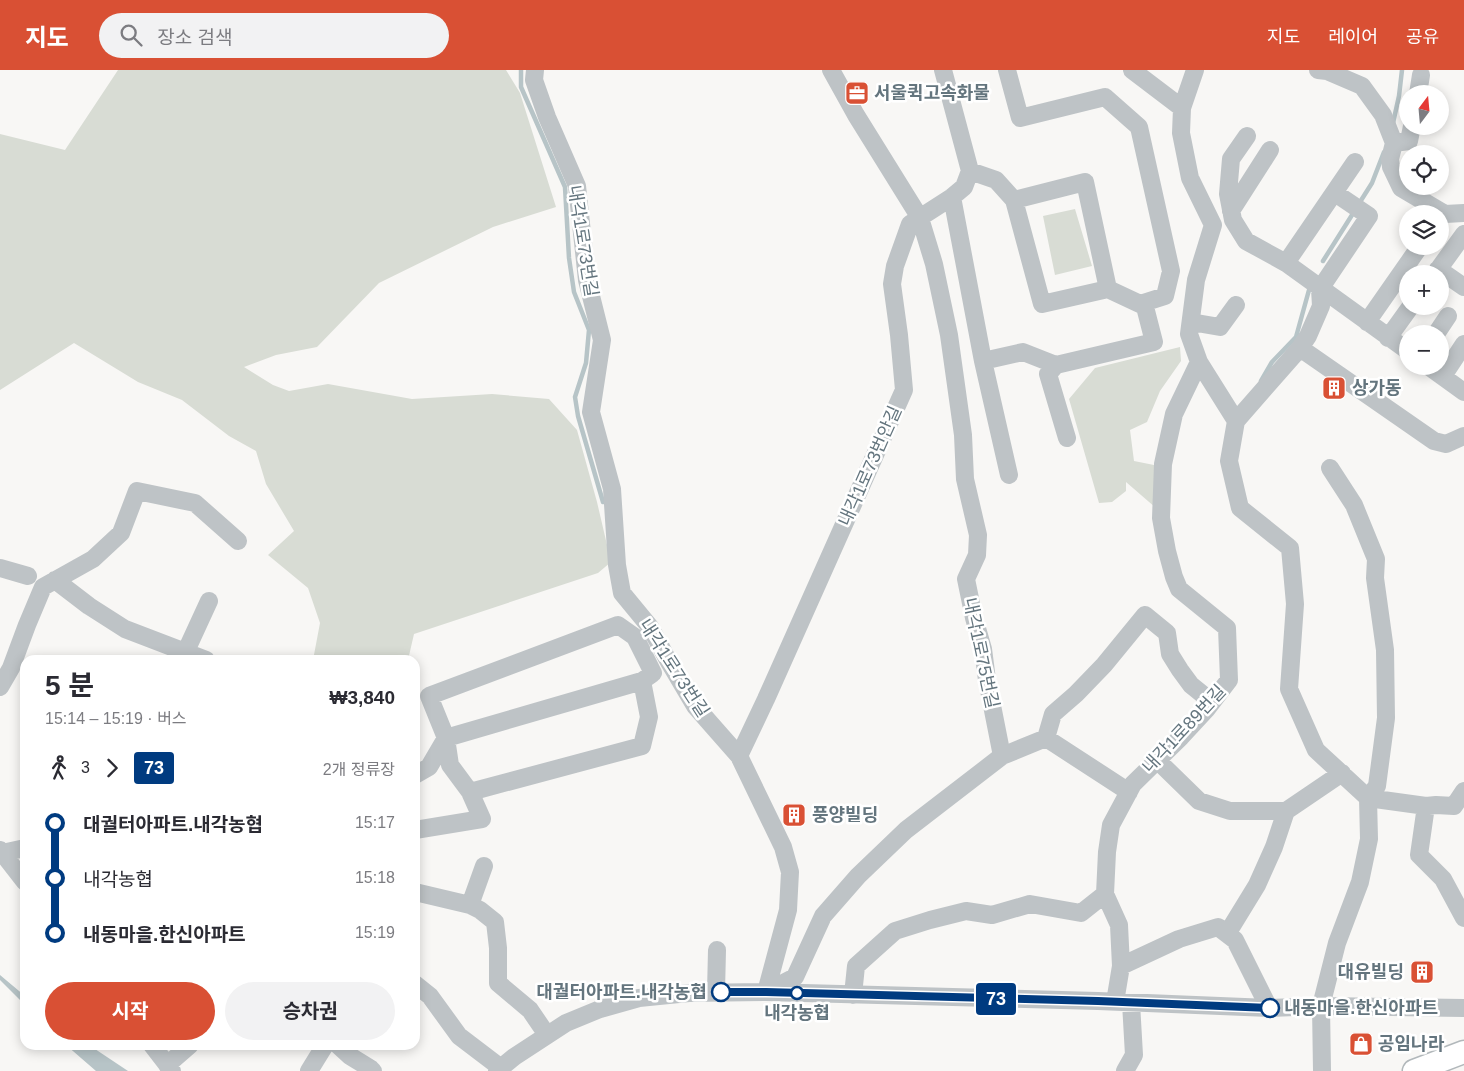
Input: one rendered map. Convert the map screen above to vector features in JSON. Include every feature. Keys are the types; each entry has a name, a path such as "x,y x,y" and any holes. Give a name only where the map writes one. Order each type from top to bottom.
{"main road":[{"path":"1414,1071 1464,1052"}],"street":[{"name":"내각1로73번길","path":"535,70 534,80 547,117 577,186 587,280 602,340 591,412 612,489 617,565 622,593 650,627 695,706 738,756 783,847 790,872 788,910 766,992"},
{"name":"내각1로75번길","path":"831,70 856,115 920,218 934,264 949,335 964,435 965,479 978,535 976,555 966,579 983,649 1002,756"},
{"path":"943,70 962,185 983,361 1009,475"},
{"path":"962,185 996,180 1014,200 1042,304 1108,289 1140,304 1165,296 1171,271 1139,127 1105,97 1020,118 1007,70"},
{"path":"1132,70 1182,108"},
{"path":"1195,70 1182,108 1182,133 1190,178 1214,225 1196,280 1189,334 1198,362 1236,421"},
{"path":"1318,70 1361,77 1362,86 1383,115 1394,143 1390,167 1401,188 1445,214 1464,213"},
{"path":"1419,85 1421,75"},
{"path":"1394,143 1410,141 1411,135"},
{"path":"1248,136 1231,158 1228,194 1233,220 1246,241 1286,263 1399,345"},
{"path":"1231,211 1270,150"},
{"path":"1286,263 1355,162"},
{"path":"1014,200 1085,182 1108,289"},
{"name":"내각1로73번안길","path":"738,756 766,699 904,390 892,284 895,266 910,224 962,185"},
{"path":"1335,193 1369,216 1320,289 1321,306 1308,336 1300,348 1236,421 1229,461 1240,508 1290,548 1295,604 1289,689 1316,750 1368,798 1426,806 1454,806 1464,790"},
{"path":"1441,265 1464,234"},
{"path":"1367,322 1414,255"},
{"path":"1449,278 1464,287"},
{"path":"983,361 1023,352 1056,365 1154,342 1144,303"},
{"path":"1191,322 1220,327 1236,305"},
{"path":"1388,338 1405,315"},
{"path":"1442,325 1448,316"},
{"path":"1449,358 1464,344"},
{"path":"1300,348 1434,441 1446,444 1464,436"},
{"name":"내각1로89번길","path":"1125,1071 1134,1055 1123,1002 1119,925 1105,894 1107,852 1111,825 1133,784 1181,737 1229,680 1227,628 1179,589 1174,577 1161,518 1163,464 1174,414 1198,362"},
{"path":"1056,365 1048,374 1067,438"},
{"path":"1441,375 1464,392"},
{"path":"1322,1071 1321,1006 1336,943 1360,882 1369,839 1368,798 1377,786 1386,718 1386,650 1375,578 1376,559 1354,505 1330,468"},
{"path":"0,687 11,668 43,587 93,559 121,533 137,491 195,503 238,541"},
{"path":"0,568 28,576"},
{"path":"55,580 89,606 125,629 195,655"},
{"path":"186,651 209,602"},
{"path":"1046,738 1053,714 1076,694 1104,665 1146,615 1167,633 1170,654 1191,685 1212,702"},
{"path":"420,829 482,819 470,792 450,766 446,738 429,696 618,625 635,636 648,677 649,717 642,746 470,792"},
{"path":"420,772 430,767 446,738 648,677 669,662"},
{"path":"766,992 795,976 823,916 858,876 906,830 1002,756 1046,738"},
{"path":"1046,738 1129,792"},
{"path":"1157,760 1199,801 1230,811 1286,811 1342,773"},
{"path":"1426,806 1419,855 1443,879 1464,918"},
{"path":"1227,934 1257,885 1274,847 1286,811"},
{"path":"1,851 20,849"},
{"path":"1,851 20,853"},
{"path":"1,851 20,876"},
{"path":"470,904 484,866"},
{"path":"420,893 470,904 495,922 498,948 498,983 530,1010 547,1035"},
{"path":"852,995 856,966 895,931 966,911 992,915 1030,904 1081,913 1105,894"},
{"path":"1121,966 1179,939 1218,927 1235,940 1269,1008"},
{"path":"716,992 717,950"},
{"path":"420,988 430,996 459,1036 499,1069 566,1023 600,1009 639,998 689,993 766,992 1269,1008 1321,1006 1464,1008"},
{"path":"156,1050 170,1068 186,1050"},
{"path":"309,1071 322,1050"},
{"path":"343,1050 373,1071"}],"shaded area":[{"path":"118,70 506,70 520,93 556,207 493,227 379,283 317,347 276,355 244,367 273,385 289,391 328,384 412,399 492,394 549,399 577,430 611,562 598,573 414,634 409,655 314,655 320,623 308,588 268,555 294,531 266,484 256,451 229,436 182,400 138,382 74,343 0,390 0,134 65,150"},
{"path":"1075,209 1092,266 1055,275 1043,216"},
{"path":"1180,347 1181,361 1160,391 1147,422 1130,430 1134,461 1159,466 1156,508 1126,482 1126,491 1112,502 1099,503 1069,399 1095,368"},
{"path":"0,975 20,992 20,1000 0,980"},
{"path":"72,1050 96,1050 128,1071 96,1071"}],"waterway":[{"path":"521,70 521,87 565,187 569,258 574,292 589,330 586,363 575,397 578,416 603,502"},
{"path":"1393,123 1402,70"},
{"path":"1360,202 1372,183 1384,152"},
{"path":"1323,261 1352,215"},
{"path":"1261,381 1272,362 1296,337 1309,290"}],"bus line":[{"name":"73","path":"721,992 1098,1001 1270,1008"}],"place":[{"name":"서울퀵고속화물","path":"857,93"},
{"name":"상가동","path":"1334,388"},
{"name":"풍양빌딩","path":"794,815"},
{"name":"대유빌딩","path":"1422,972"},
{"name":"대궐터아파트.내각농협","path":"721,992"},
{"name":"내각농협","path":"797,993"},
{"name":"내동마을.한신아파트","path":"1270,1008"},
{"name":"공임나라","path":"1361,1044"}]}
